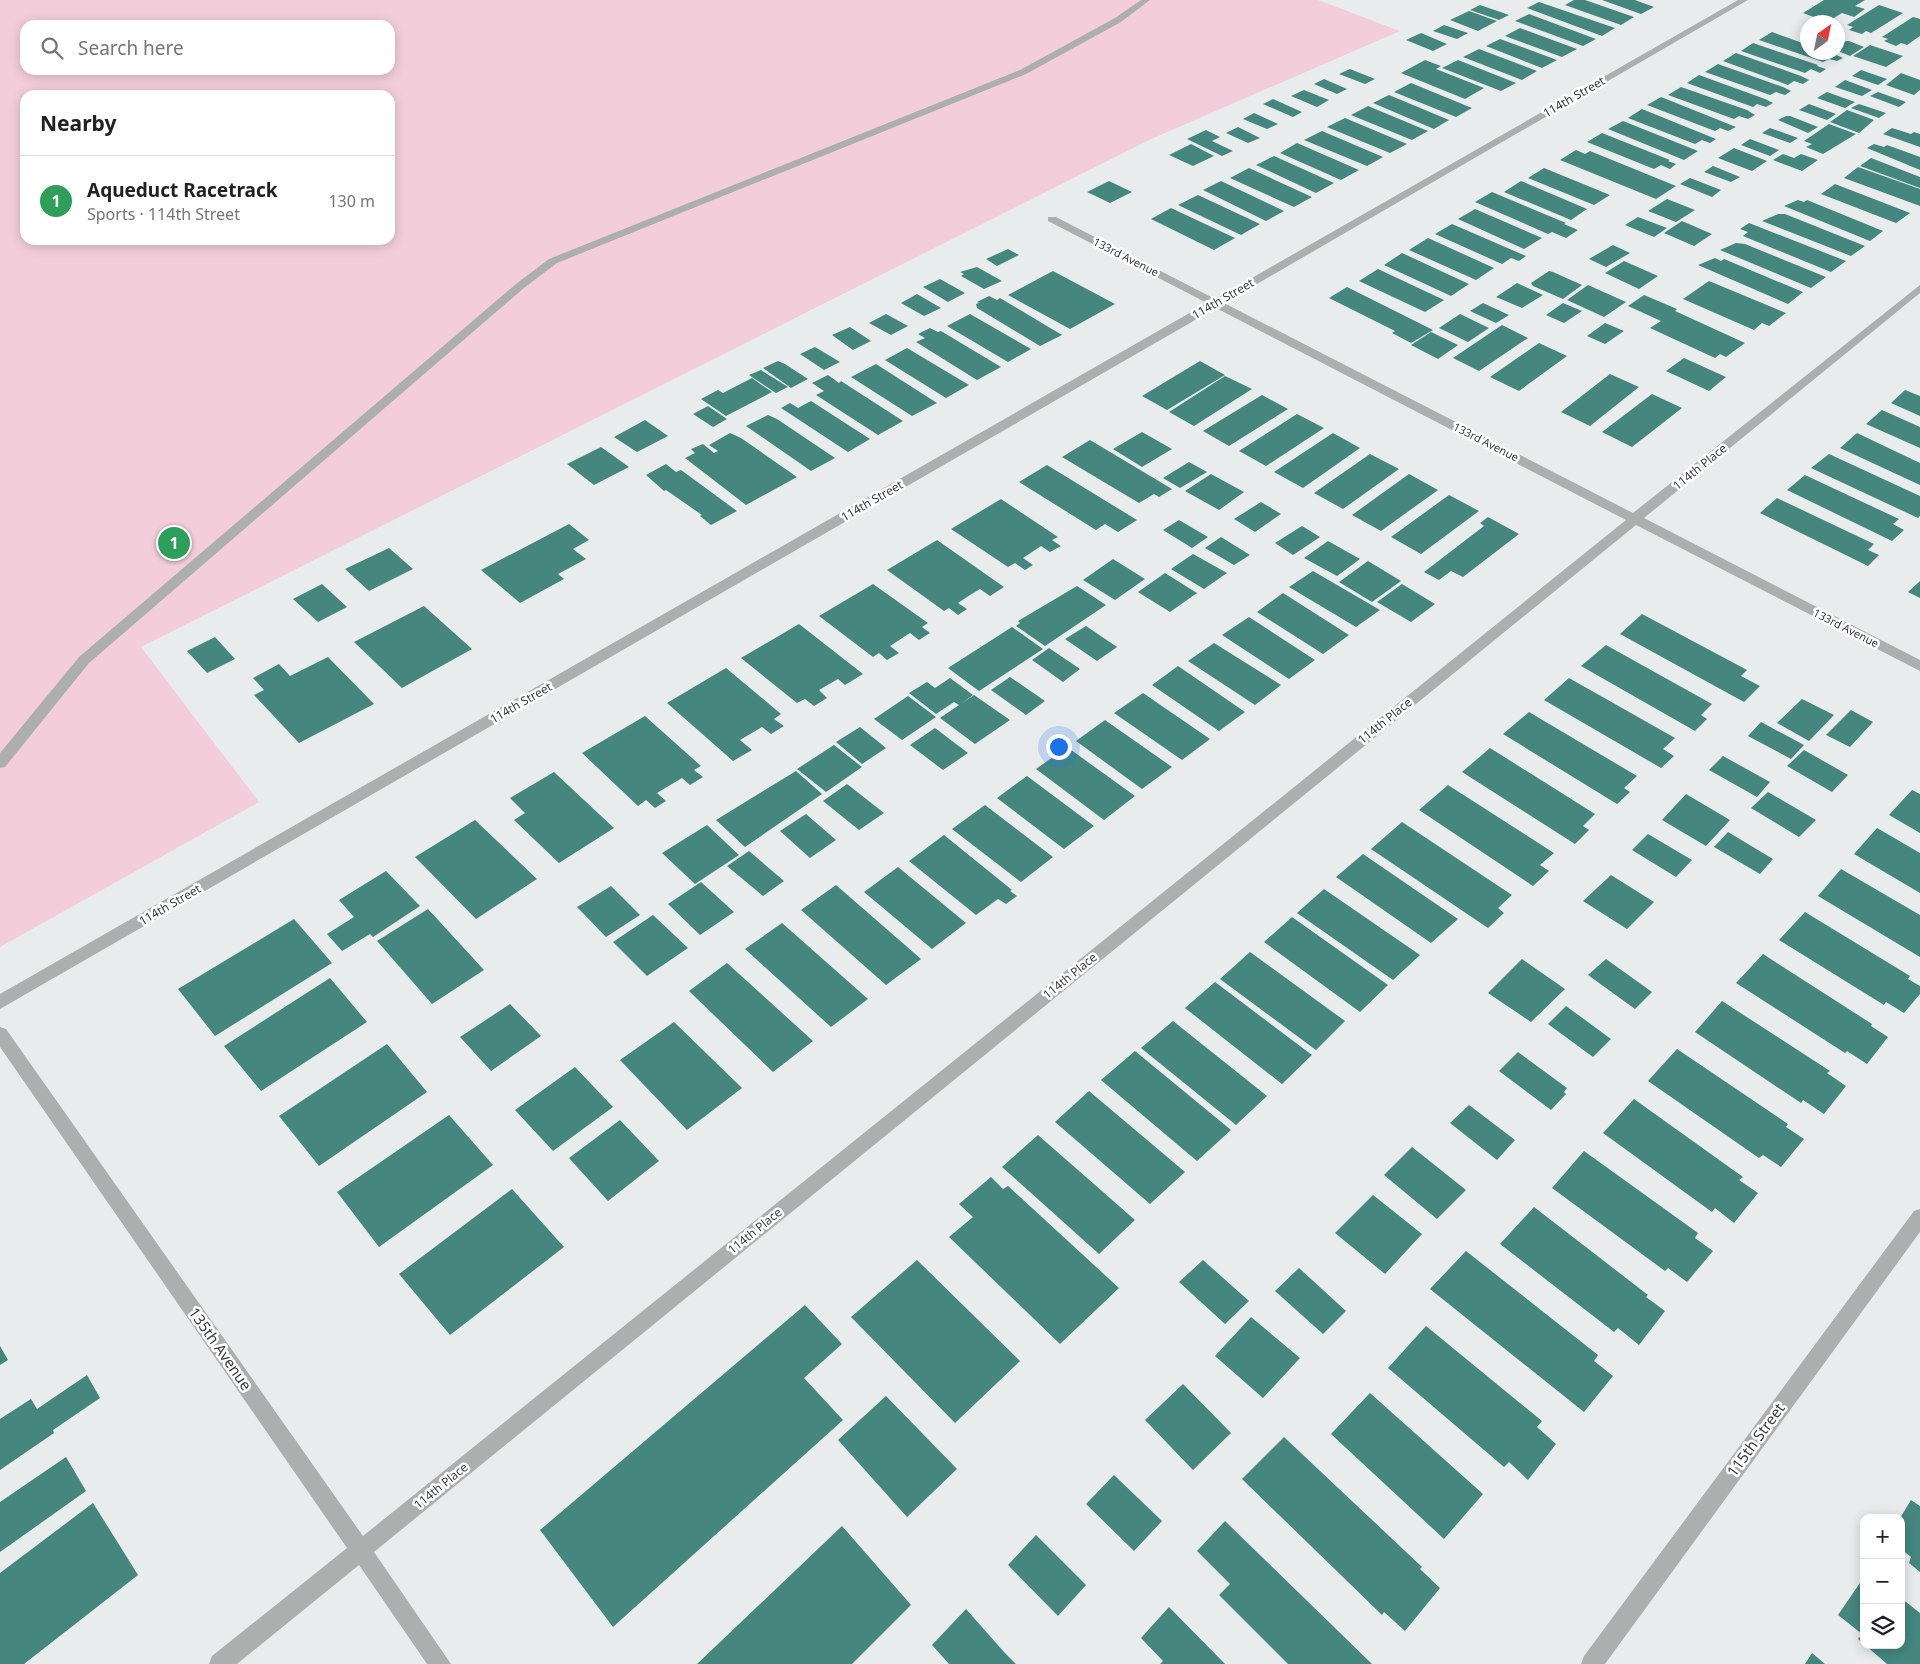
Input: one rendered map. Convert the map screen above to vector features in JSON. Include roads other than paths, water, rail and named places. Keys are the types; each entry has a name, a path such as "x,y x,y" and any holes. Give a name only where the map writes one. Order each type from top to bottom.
{"street":[{"path":"0,763 84,660 520,286 554,261 1023,72 1118,20 1146,0"},
{"name":"114th Street","path":"0,1002 1744,0"},
{"name":"133rd Avenue","path":"1052,219 1920,666"},
{"name":"114th Place","path":"220,1664 1920,288"},
{"name":"135th Avenue","path":"0,1034 440,1664"},
{"name":"115th Street","path":"1592,1664 1920,1217"}],"place":[{"name":"Aqueduct Racetrack","path":"174,543"}]}
